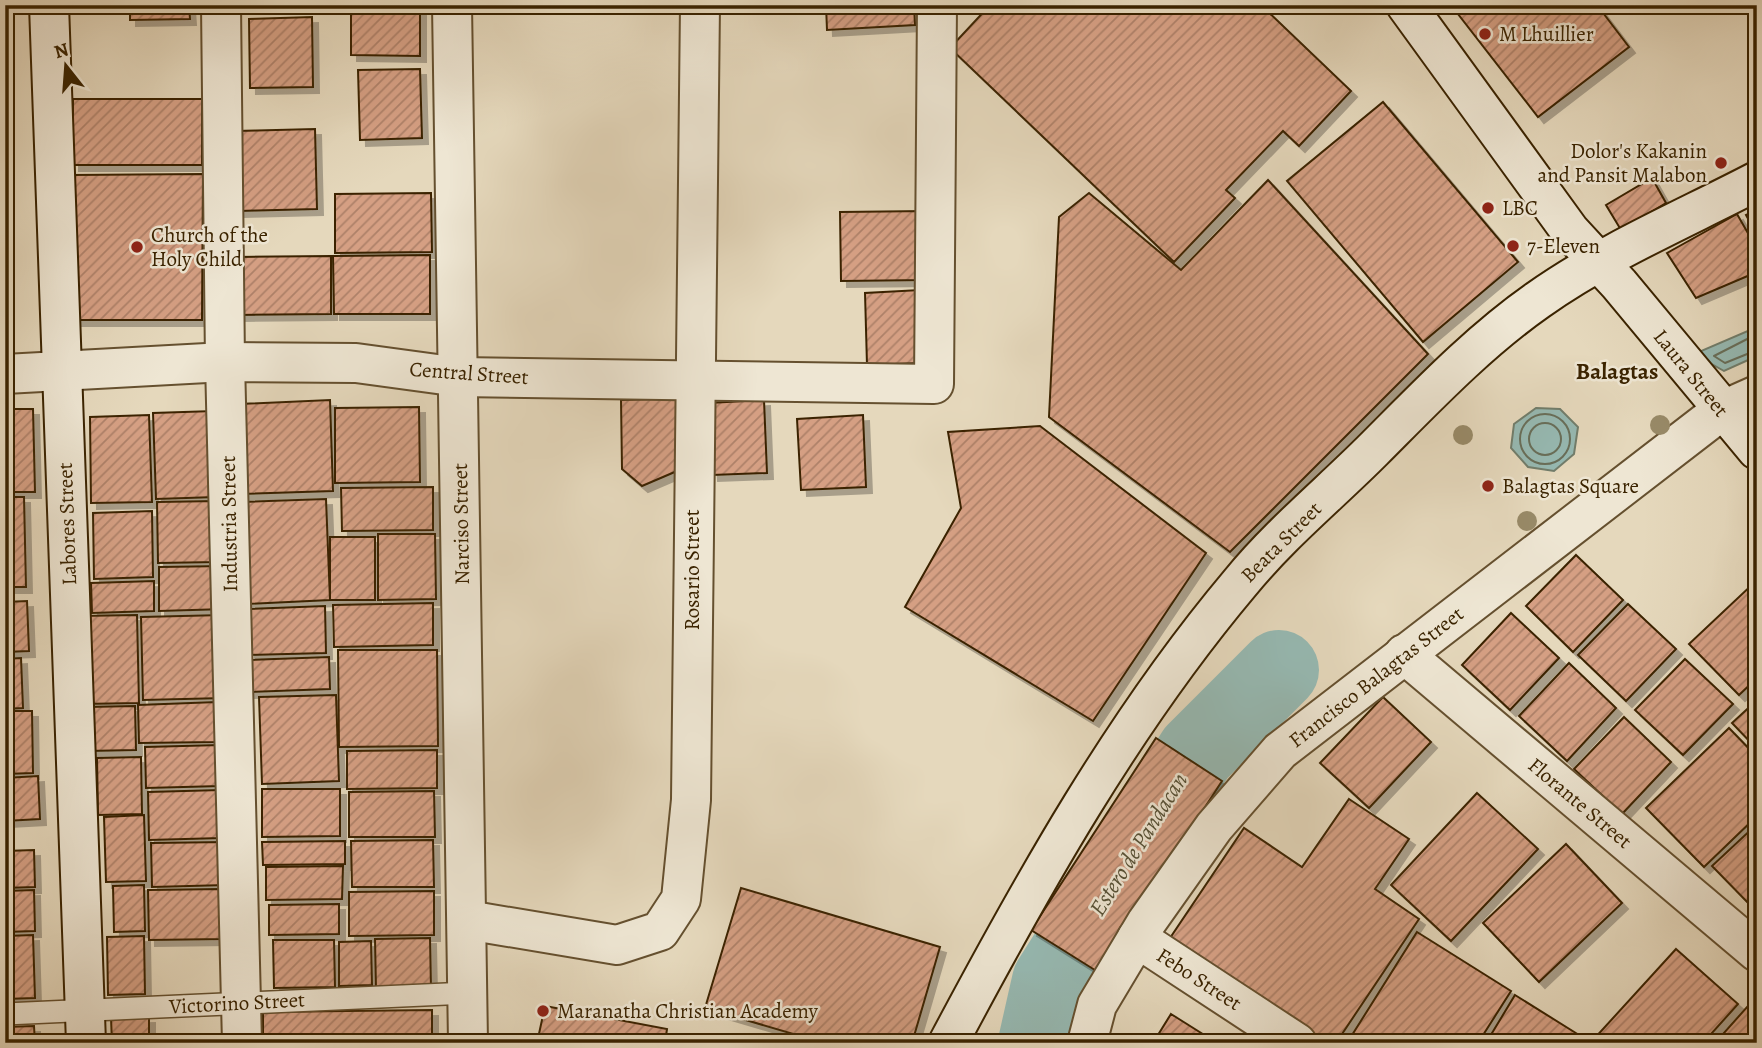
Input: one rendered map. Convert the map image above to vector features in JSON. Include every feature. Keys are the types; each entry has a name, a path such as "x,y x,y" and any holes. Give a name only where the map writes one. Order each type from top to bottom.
{"street":[{"name":"Labores Street","path":"49,5 86,1027"},
{"name":"Industria Street","path":"220,5 225,362 242,1043"},
{"name":"Narciso Street","path":"452,5 468,1043"},
{"name":"Rosario Street","path":"467,920 617,945 660,931 681,900 691,800 700,5"},
{"name":"Central Street","path":"5,374 225,362 356,363 459,377 934,384 937,5"},
{"name":"Laura Street","path":"1406,5 1570,231 1609,273 1721,411 1757,450"},
{"name":"Beata Street","path":"948,1043 1013,922 1109,763 1168,674 1241,581 1449,375 1538,300 1609,273 1757,181"},
{"name":"Francisco Balagtas Street","path":"1087,1043 1097,1005 1136,938 1214,827 1280,751 1721,411 1757,395"},
{"name":"Florante Street","path":"1404,654 1757,952"},
{"name":"Febo Street","path":"1136,938 1297,1043"}],"lane":[{"name":"Victorino Street","path":"5,1014 86,1027 241,1002 468,993"}],"water":[{"path":"1757,327 1757,356 1724,371 1694,354"},
{"path":"1536,408 1560,409 1578,427 1574,454 1554,471 1528,467 1511,448 1514,424"}],"building":[{"path":"130,5 189,5 190,19 130,20"},
{"path":"351,5 420,5 420,56 351,55"},
{"path":"826,5 914,5 915,25 827,30"},
{"path":"990,5 1261,5 1351,91 1299,146 1283,131 1226,190 1235,198 1174,262 950,48"},
{"path":"1451,5 1597,5 1629,47 1538,117"},
{"path":"312,17 313,87 250,88 249,19"},
{"path":"420,69 422,138 360,140 358,70"},
{"path":"73,99 202,99 202,165 73,165"},
{"path":"1383,102 1518,262 1423,342 1287,181"},
{"path":"315,129 317,209 238,211 236,131"},
{"name":"Church of the Holy Child","path":"203,174 202,320 71,320 71,175"},
{"path":"1652,178 1666,203 1621,230 1606,205"},
{"path":"1268,180 1428,354 1230,552 1049,417 1059,217 1089,193 1181,270"},
{"path":"431,193 432,252 335,253 335,194"},
{"path":"1757,210 1757,235 1746,215"},
{"path":"926,211 927,280 841,281 840,212"},
{"path":"1737,214 1757,249 1757,272 1696,298 1667,253"},
{"path":"430,255 430,314 334,314 333,256"},
{"path":"331,256 331,314 234,315 234,257"},
{"path":"920,290 922,363 867,365 865,293"},
{"path":"684,398 684,468 642,486 622,469 621,400"},
{"path":"330,400 333,491 242,494 239,404"},
{"path":"764,400 767,473 712,475 708,403"},
{"path":"419,407 420,482 335,483 335,408"},
{"path":"5,409 33,409 35,492 5,492"},
{"path":"214,411 216,497 156,499 153,413"},
{"path":"149,415 152,502 91,503 90,417"},
{"path":"863,415 866,487 801,490 797,419"},
{"path":"1040,426 1206,553 1093,721 905,607 961,508 948,432"},
{"path":"433,487 433,530 342,531 341,488"},
{"path":"5,497 24,497 26,587 5,587"},
{"path":"326,499 330,600 245,604 242,502"},
{"path":"217,501 218,562 158,563 157,502"},
{"path":"152,511 153,577 94,579 93,513"},
{"path":"378,534 435,534 436,599 378,600"},
{"path":"330,537 375,537 375,600 330,600"},
{"path":"1576,555 1623,600 1573,652 1526,606"},
{"path":"225,566 226,609 159,611 159,567"},
{"path":"1757,580 1757,678 1739,695 1689,644"},
{"path":"154,581 154,611 92,613 91,583"},
{"path":"27,601 29,651 5,652 5,602"},
{"path":"433,603 433,645 334,647 333,605"},
{"path":"1628,604 1676,649 1626,701 1578,655"},
{"path":"325,606 326,653 249,655 248,609"},
{"path":"1511,613 1559,658 1510,710 1462,665"},
{"path":"137,615 139,703 81,704 79,616"},
{"path":"223,615 225,698 143,700 141,617"},
{"path":"338,650 437,650 438,746 339,747"},
{"path":"329,657 330,689 249,692 248,660"},
{"path":"21,658 23,708 5,709 5,659"},
{"path":"1685,659 1733,704 1683,755 1635,710"},
{"path":"1569,663 1616,708 1567,761 1519,716"},
{"path":"336,695 339,781 262,784 259,697"},
{"path":"1383,697 1431,742 1369,808 1320,763"},
{"path":"1757,700 1757,749 1732,723"},
{"path":"217,702 217,742 139,743 138,705"},
{"path":"135,706 136,750 87,751 86,707"},
{"path":"5,711 32,711 33,773 5,774"},
{"path":"1624,717 1671,762 1622,814 1574,769"},
{"path":"1729,728 1757,757 1757,816 1704,867 1646,808"},
{"path":"1156,738 1222,781 1098,972 1031,930"},
{"path":"220,745 221,786 146,788 145,747"},
{"path":"437,750 437,788 347,789 347,751"},
{"path":"141,757 142,814 98,815 97,758"},
{"path":"38,776 40,819 5,821 5,778"},
{"path":"262,789 340,789 340,836 262,837"},
{"path":"221,790 222,838 149,840 148,792"},
{"path":"434,791 435,837 349,837 349,792"},
{"path":"1477,793 1538,849 1451,941 1391,885"},
{"path":"1349,799 1409,839 1375,889 1419,919 1336,1043 1308,1043 1164,947 1244,828 1302,867"},
{"path":"144,815 146,881 106,882 104,817"},
{"path":"1757,824 1757,912 1712,866"},
{"path":"433,840 434,887 352,887 351,841"},
{"path":"345,841 345,864 263,865 262,842"},
{"path":"226,842 227,885 152,887 151,843"},
{"path":"1566,844 1622,903 1539,982 1483,923"},
{"path":"34,850 35,887 5,888 5,851"},
{"path":"343,866 342,899 266,900 266,867"},
{"path":"144,885 145,931 114,932 113,886"},
{"path":"741,888 940,947 912,1043 824,1043 705,1008"},
{"path":"222,889 223,939 149,940 148,890"},
{"path":"34,890 35,931 5,932 5,891"},
{"path":"434,891 434,935 349,936 349,892"},
{"path":"339,904 339,934 269,935 269,905"},
{"path":"1417,932 1511,991 1478,1043 1347,1043"},
{"path":"33,935 35,998 5,999 5,936"},
{"path":"144,936 145,994 108,995 107,937"},
{"path":"430,938 431,989 376,990 375,939"},
{"path":"273,940 334,940 335,987 274,988"},
{"path":"371,941 372,985 339,986 339,942"},
{"path":"1676,949 1738,1004 1703,1043 1596,1043 1593,1040"},
{"path":"1515,995 1579,1035 1574,1043 1486,1043"},
{"path":"1756,997 1757,1043 1715,1043"},
{"path":"545,1006 667,1029 665,1043 537,1043"},
{"path":"432,1010 432,1043 263,1043 263,1012"},
{"path":"1171,1014 1217,1043 1153,1043"},
{"path":"149,1017 149,1043 112,1043 111,1018"},
{"path":"34,1026 35,1043 5,1043 5,1027"},
{"path":"230,1036 230,1043 152,1043 151,1038"}],"waterway":[{"name":"Estero de Pandacan","path":"1038,1043 1052,981 1196,753 1279,670"}],"place":[{"name":"M Lhuillier","path":"1485,34"},
{"name":"Dolor's Kakanin and Pansit Malabon","path":"1721,163"},
{"name":"LBC","path":"1488,208"},
{"name":"7-Eleven","path":"1513,246"},
{"name":"Church of the Holy Child","path":"137,247"},
{"name":"Balagtas Square","path":"1488,486"},
{"name":"Maranatha Christian Academy","path":"543,1011"}],"district":[{"name":"Balagtas","path":"1617,371"}]}
